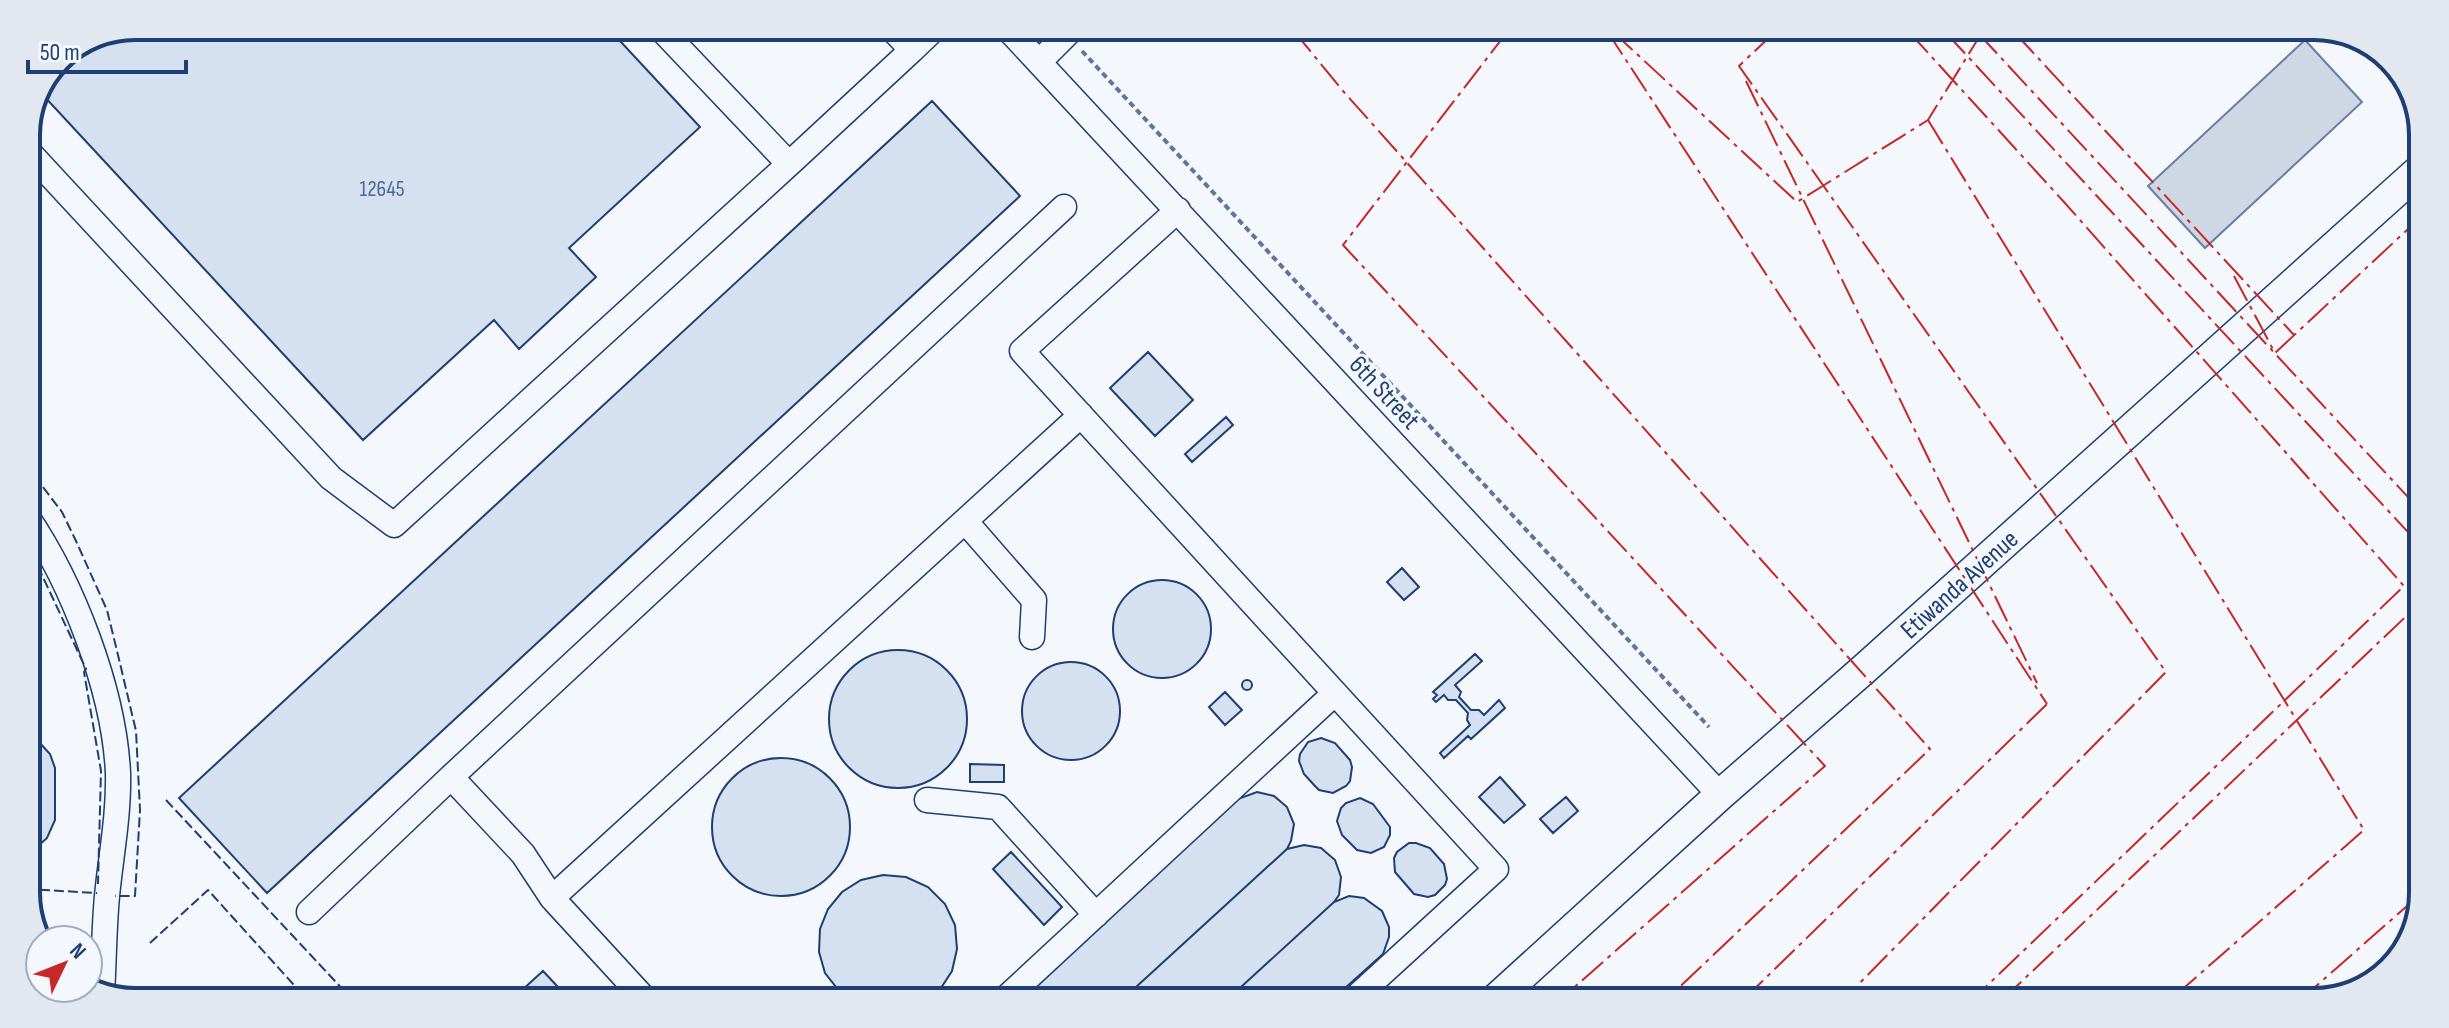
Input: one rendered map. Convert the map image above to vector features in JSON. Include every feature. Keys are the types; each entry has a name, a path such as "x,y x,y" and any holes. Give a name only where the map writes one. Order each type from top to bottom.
{"main road":[{"name":"Etiwanda Avenue","path":"1508,988 2409,180"}],"street":[{"path":"671,40 789,164"},
{"path":"902,40 912,50"},
{"path":"40,164 331,478 394,525 922,40"},
{"name":"6th Street","path":"1018,40 1720,795"},
{"path":"1039,62 1076,40"},
{"path":"309,912 1064,207"},
{"path":"1178,210 1022,351 1496,869 1366,988"},
{"path":"552,898 1081,415"},
{"path":"965,521 1034,600 1032,637"},
{"path":"40,538 71,600 93,654 109,710 118,773 104,955"},
{"path":"1017,988 1335,693"},
{"path":"451,777 523,854 552,898 635,988"},
{"path":"927,800 998,807 1096,915"}],"path":[{"path":"1076,40 1709,727"}],"shaded area":[{"path":"2305,40 2362,102 2205,248 2148,186"}],"building":[{"path":"135,40 619,40 700,127 569,248 596,277 519,349 494,320 363,440 47,100 60,77 72,64 99,47"},
{"path":"932,101 1020,196 267,893 179,798"},
{"path":"1148,352 1193,400 1155,436 1110,388"},
{"path":"1226,417 1233,425 1192,462 1185,454"},
{"path":"1402,568 1419,587 1404,600 1387,582"},
{"path":"1162,580 1181,583 1197,594 1208,610 1211,629 1208,648 1197,664 1181,675 1162,678 1143,675 1127,664 1116,648 1113,629 1116,610 1127,594 1143,583"},
{"path":"898,650 924,656 947,670 961,693 967,719 961,745 947,768 924,782 898,788 872,782 849,768 835,745 829,719 835,693 849,670 872,656"},
{"path":"1475,654 1482,661 1455,685 1461,692 1459,697 1471,710 1479,710 1484,715 1499,700 1505,708 1471,739 1468,736 1444,758 1440,753 1470,725 1468,713 1456,700 1448,700 1444,695 1436,702 1433,699 1437,695 1433,692"},
{"path":"1061,662 1081,662 1106,676 1117,692 1120,711 1117,730 1106,746 1081,760 1061,760 1044,752 1030,738 1022,721 1022,701 1030,684 1044,670"},
{"path":"1247,680 1252,685 1247,690 1242,685"},
{"path":"1225,692 1242,710 1225,725 1209,707"},
{"path":"1321,738 1335,743 1350,760 1352,767 1350,781 1333,793 1319,790 1304,774 1299,761 1308,742"},
{"path":"40,743 50,754 55,768 55,820 47,838 40,844"},
{"path":"781,758 807,763 830,778 845,801 850,827 845,853 830,876 807,891 781,896 755,891 732,876 717,853 712,827 717,801 732,778 755,763"},
{"path":"970,764 1004,765 1004,782 970,782"},
{"path":"1500,777 1525,805 1504,823 1479,797"},
{"path":"1257,792 1274,796 1287,807 1294,824 1287,849 1135,988 1031,988 1235,800"},
{"path":"1566,797 1578,811 1553,833 1540,819"},
{"path":"1360,798 1373,804 1390,827 1384,847 1371,853 1357,850 1342,835 1337,821 1346,803"},
{"path":"1409,843 1430,848 1444,864 1447,879 1435,895 1414,894 1395,872 1394,858"},
{"path":"1304,845 1321,848 1335,860 1341,877 1339,895 1240,988 1135,988 1287,849"},
{"path":"1011,852 1062,907 1044,925 993,869"},
{"path":"883,875 906,877 928,887 945,904 955,925 957,949 952,971 941,988 837,988 825,973 819,952 820,929 828,909 842,892 861,880"},
{"path":"1349,896 1364,898 1382,911 1389,927 1383,954 1345,988 1240,988 1334,902"},
{"path":"543,971 558,987 557,988 524,988"}],"fence":[{"path":"40,483 62,512 107,610 136,731 140,810 135,896 115,896"},
{"path":"40,571 86,669 84,672 101,771 98,884"},
{"path":"166,800 341,988"},
{"path":"40,890 97,893"},
{"path":"150,943 208,890 297,988"}],"power":[{"path":"1301,40 1343,91 1930,749 1679,988"},
{"path":"1501,40 1343,245 1825,766 1573,988"},
{"path":"1613,40 2047,704"},
{"path":"1622,40 1797,202 1928,120 1977,40"},
{"path":"1767,40 1739,66 2166,672 1855,988"},
{"path":"1916,40 2404,586 1985,988"},
{"path":"1952,40 2409,533"},
{"path":"1984,40 2409,498"},
{"path":"2021,40 2294,335"},
{"path":"1746,81 2037,683"},
{"path":"1928,120 2364,830 2184,988"},
{"path":"2234,276 2275,353 2409,228"},
{"path":"2015,988 2409,614"},
{"path":"1755,988 2047,704"},
{"path":"2314,988 2408,905"}]}
